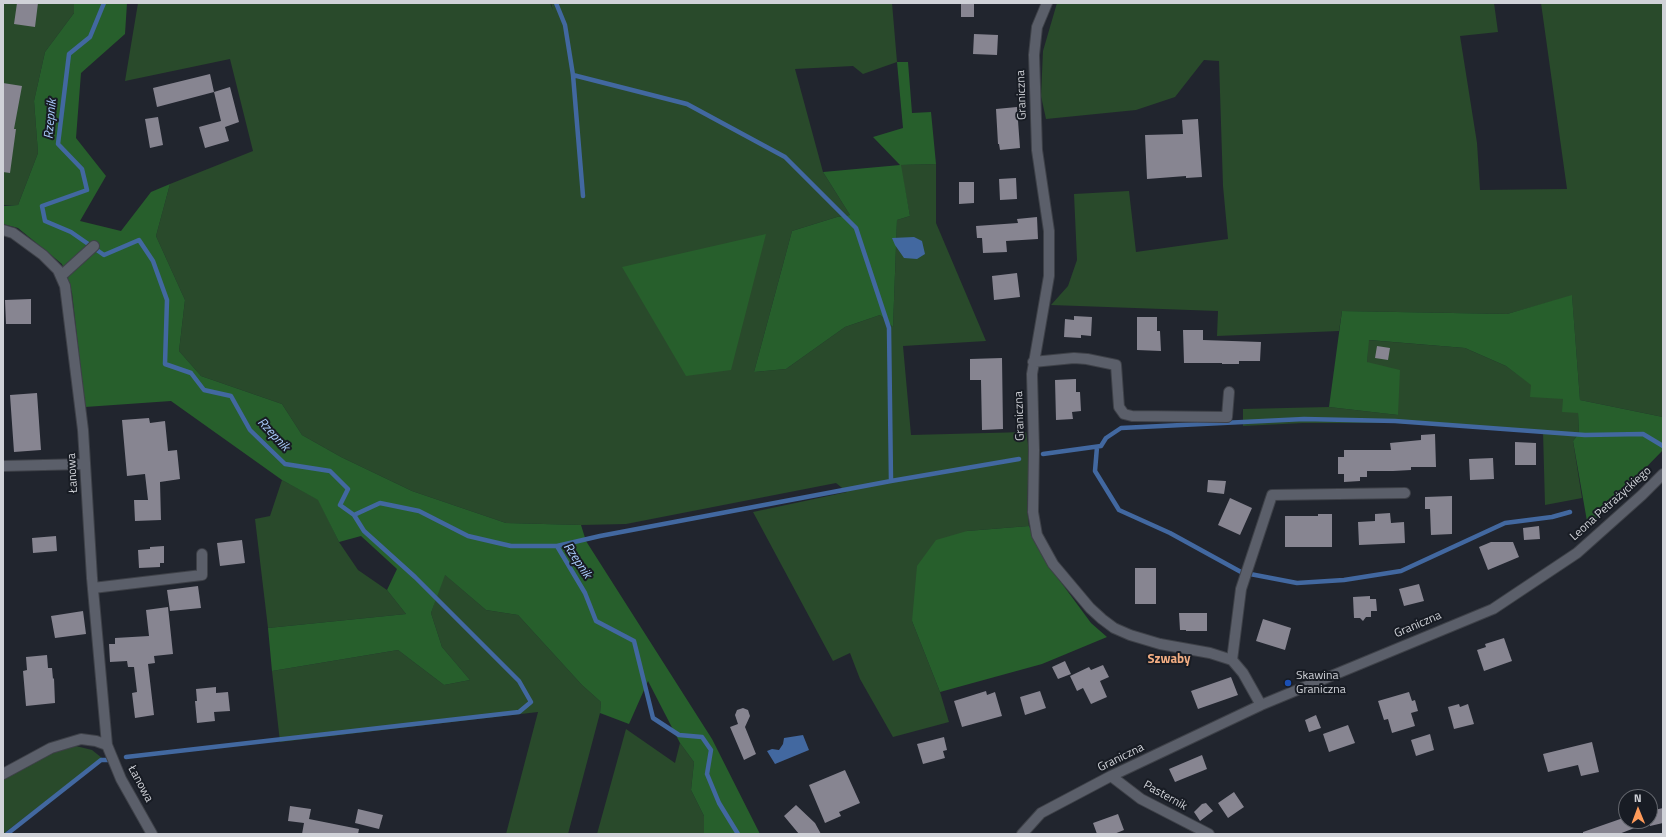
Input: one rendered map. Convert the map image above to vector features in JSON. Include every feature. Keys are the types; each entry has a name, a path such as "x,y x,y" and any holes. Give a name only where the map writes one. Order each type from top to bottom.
{"street":[{"name":"Graniczna","path":"1047,3 1037,28 1034,55 1038,150 1049,231 1049,276 1032,374 1034,450 1033,512 1038,535 1053,564 1090,608 1114,628 1130,635 1160,644 1210,653 1232,660"},
{"name":"Łanowa","path":"3,230 13,233 29,244 58,270 65,286 83,430 93,588 107,745 121,779 152,834"},
{"path":"61,276 91,248"},
{"path":"1033,362 1074,358 1116,365 1120,407 1124,414 1132,416 1227,417 1228,392"},
{"path":"3,466 85,464"},
{"name":"Leona Petrażyckiego","path":"1577,553 1637,500 1663,474"},
{"path":"1261,705 1242,671 1232,660 1241,589 1272,495 1405,494"},
{"name":"Graniczna","path":"1022,834 1041,812 1111,776 1261,705 1493,609 1577,553"},
{"path":"93,588 202,575 202,554"},
{"path":"3,774 51,748 81,739 96,741 107,745"},
{"name":"Pasternik","path":"1111,776 1140,799 1209,834"}],"green space":[{"path":"3,3 74,3 74,13 45,52 34,101 38,153 18,205 3,205"},
{"path":"74,3 127,3 125,34 81,73 76,138 106,176 80,221 121,231 151,192 170,184 156,236 185,300 179,351 201,376 282,404 302,435 341,457 412,491 506,523 581,525 586,541 712,739 760,834 704,834 704,816 691,790 694,762 680,743 648,681 629,724 600,713 601,702 582,685 518,615 486,610 445,575 431,613 442,647 470,680 444,685 398,650 272,671 268,628 406,614 387,590 397,569 361,536 339,542 318,500 282,480 171,401 85,407 72,293 62,264 18,228 3,224 3,206 18,205 38,153 34,101 45,52 74,13"},
{"path":"138,3 550,3 553,10 551,3 892,3 897,62 863,74 853,66 795,69 823,172 850,215 837,217 792,231 754,372 786,369 845,327 880,315 893,327 897,220 910,216 900,165 936,164 936,223 986,341 903,346 911,435 1026,432 1029,451 1027,508 1029,526 967,531 912,621 940,692 949,722 893,737 860,679 850,653 833,661 753,512 847,492 836,483 626,524 581,525 506,523 412,491 341,457 302,435 282,404 201,376 179,351 185,300 156,236 170,184 253,151 230,59 125,81"},
{"path":"1057,3 1494,3 1498,32 1460,36 1477,143 1480,190 1567,189 1541,3 1663,3 1663,417 1580,400 1572,296 1507,314 1342,311 1339,331 1217,336 1218,311 1051,305 1068,286 1077,260 1074,194 1129,191 1136,252 1228,239 1223,186 1219,61 1204,60 1175,97 1136,110 1046,119 1041,96 1043,51"},
{"path":"897,62 908,62 912,113 931,112 936,164 901,165 910,216 897,220 893,327 880,315 845,327 786,369 754,372 792,231 837,217 850,215 823,172 900,165 873,137 903,128"},
{"path":"766,234 731,370 686,376 622,267"},
{"path":"1572,295 1580,400 1663,417 1663,450 1588,527 1573,441 1579,433 1578,413 1562,412 1563,399 1530,397 1531,385 1506,366 1465,348 1369,340 1367,362 1400,370 1398,415 1329,407 1342,311 1507,314"},
{"path":"1368,340 1465,348 1506,366 1532,385 1563,399 1578,413 1579,433 1573,441 1582,498 1545,505 1543,431 1395,423 1303,423 1243,426 1243,409 1329,407 1398,415 1367,362"},
{"path":"282,480 319,500 339,542 358,570 387,590 406,614 268,628 255,519 270,516"},
{"path":"1029,526 1049,566 1091,623 1107,637 1042,664 940,692 912,621 917,566 936,540 967,531"},
{"path":"444,574 486,610 518,615 582,685 601,702 600,713 568,834 506,834 538,712 280,742 272,671 398,650 444,685 470,680 442,647 431,613"},
{"path":"626,729 675,763 680,743 694,762 691,790 704,816 704,834 597,834"},
{"path":"76,746 92,750 102,758 3,834 3,780 54,751"}],"water":[{"path":"914,237 922,241 925,254 917,259 904,258 892,238"},
{"path":"803,735 809,750 775,764 767,751 772,749 779,750 783,744 784,738"}],"building":[{"path":"17,3 38,3 35,27 14,24"},
{"path":"961,3 974,3 974,17 961,17"},
{"path":"974,34 998,35 997,55 973,54"},
{"path":"210,74 214,92 157,107 153,88"},
{"path":"3,83 22,86 14,129 16,129 10,173 3,172"},
{"path":"230,87 239,122 225,127 229,141 205,148 199,127 221,121 214,92"},
{"path":"1017,107 1020,148 1000,150 998,144 996,109"},
{"path":"158,117 163,145 150,148 145,119"},
{"path":"1198,119 1202,177 1186,178 1186,176 1147,179 1145,135 1183,134 1182,120"},
{"path":"1016,178 1017,199 1000,200 999,179"},
{"path":"959,182 974,182 974,203 959,204"},
{"path":"1037,217 1038,239 1006,241 1007,252 983,253 982,238 977,238 976,226 1018,223 1017,219"},
{"path":"1017,273 1020,297 994,300 992,276"},
{"path":"31,299 31,324 6,324 5,300"},
{"path":"1074,316 1092,317 1091,336 1081,335 1081,338 1064,337 1065,319 1074,320"},
{"path":"1137,317 1157,317 1157,331 1160,331 1161,351 1137,350"},
{"path":"1183,330 1203,330 1203,340 1261,342 1260,361 1239,361 1239,364 1184,363"},
{"path":"1377,346 1390,348 1388,360 1375,358"},
{"path":"1002,358 1003,429 982,430 981,380 970,380 970,359"},
{"path":"1076,379 1076,392 1080,392 1081,411 1072,412 1073,419 1056,420 1055,380"},
{"path":"37,393 41,450 14,452 10,395"},
{"path":"149,418 150,423 165,421 168,451 177,450 180,479 160,482 161,520 135,521 134,500 148,500 145,474 127,476 122,420"},
{"path":"1435,434 1436,467 1411,467 1411,470 1367,471 1367,477 1360,477 1360,481 1344,482 1344,474 1338,474 1338,457 1344,457 1344,450 1391,450 1390,443 1421,440 1421,435"},
{"path":"1515,442 1536,443 1536,465 1515,465"},
{"path":"1493,458 1494,479 1470,480 1469,459"},
{"path":"1208,480 1226,481 1224,494 1207,492"},
{"path":"1452,496 1452,534 1431,535 1430,509 1425,509 1425,497"},
{"path":"1230,498 1252,508 1240,535 1218,525"},
{"path":"1390,513 1391,523 1404,522 1405,543 1359,545 1358,522 1375,521 1375,514"},
{"path":"1318,514 1332,514 1332,547 1285,547 1285,516 1318,516"},
{"path":"1539,526 1540,539 1524,540 1523,528"},
{"path":"56,536 57,551 33,553 32,538"},
{"path":"242,540 245,563 220,566 217,543"},
{"path":"1491,542 1513,542 1519,557 1488,570 1479,547"},
{"path":"164,546 164,563 160,563 160,567 139,568 138,550"},
{"path":"1135,568 1156,568 1156,604 1135,604"},
{"path":"1419,584 1424,601 1404,606 1399,589"},
{"path":"198,586 201,608 170,611 167,590"},
{"path":"1370,596 1370,599 1376,599 1377,611 1371,611 1371,617 1366,617 1363,621 1360,618 1354,618 1353,597"},
{"path":"168,607 173,654 154,656 155,663 148,664 154,715 135,718 132,693 137,692 134,667 128,667 127,661 110,662 109,644 115,644 115,638 149,636 146,610"},
{"path":"83,611 86,634 55,638 51,616"},
{"path":"1179,613 1207,613 1207,631 1180,630"},
{"path":"1263,619 1291,628 1285,650 1256,641"},
{"path":"1504,638 1512,661 1484,671 1477,650 1486,647 1485,644"},
{"path":"47,655 48,668 52,668 53,679 54,678 55,703 26,706 23,671 27,670 26,657"},
{"path":"1065,661 1071,674 1058,679 1052,667"},
{"path":"1103,665 1109,677 1100,681 1107,697 1091,704 1083,688 1077,691 1070,676 1089,667 1091,670"},
{"path":"1231,677 1238,695 1198,709 1191,691"},
{"path":"216,687 216,693 228,692 230,711 214,712 215,721 197,723 195,701 197,701 196,689"},
{"path":"986,691 987,695 995,692 1002,716 962,727 954,701"},
{"path":"1040,691 1046,708 1025,715 1020,697"},
{"path":"1409,692 1412,701 1415,700 1418,711 1411,713 1415,726 1392,733 1388,719 1384,720 1378,701"},
{"path":"1459,704 1460,707 1468,704 1474,724 1454,729 1448,707"},
{"path":"743,708 748,710 750,716 745,727 756,754 744,760 730,727 738,724 735,715 737,710"},
{"path":"1316,715 1321,728 1309,732 1305,720"},
{"path":"1348,725 1355,743 1329,752 1323,734"},
{"path":"1430,734 1434,750 1416,756 1411,740"},
{"path":"944,737 947,750 943,751 945,758 923,764 917,744"},
{"path":"1592,742 1599,772 1581,776 1578,765 1548,772 1543,754"},
{"path":"1202,755 1207,769 1175,782 1169,769"},
{"path":"845,770 860,803 839,812 841,816 825,823 809,785"},
{"path":"1234,792 1244,807 1228,818 1218,803"},
{"path":"1206,803 1213,811 1200,821 1194,812 1202,804"},
{"path":"796,805 815,823 821,834 799,834 784,816"},
{"path":"290,806 311,809 309,819 359,829 358,834 302,834 304,823 288,821"},
{"path":"1663,808 1663,823 1658,824 1658,809"},
{"path":"358,809 383,815 379,829 355,823"},
{"path":"1118,814 1124,830 1114,834 1097,834 1093,823"},
{"path":"1618,820 1618,829 1632,829 1619,834 1583,834 1583,832"}],"waterway":[{"name":"Rzepnik","path":"104,3 90,37 69,54 58,144 82,169 87,190 42,206 45,221 71,232 104,255 139,240 153,261 167,300 165,364 191,373 204,390 231,396 250,430 285,464 330,471 348,489 340,505 354,515 380,503 419,511 468,536 511,546 557,546 585,593 596,621 634,641 653,718 679,735 702,737 711,750 707,774 719,803 738,834"},
{"path":"556,3 565,25 573,75 583,196"},
{"path":"573,75 687,104 785,157 856,228 889,328 891,481"},
{"path":"1043,454 1101,446 1106,438 1121,428 1304,419 1395,421 1585,435 1643,434 1663,446"},
{"path":"1097,447 1095,471 1119,510 1170,533 1241,572"},
{"path":"557,546 600,536 891,481 1019,459"},
{"path":"1250,574 1297,583 1344,580 1401,571 1505,523 1552,517 1570,512"},
{"path":"126,757 519,712 531,702 519,681 415,577 364,531 354,515"},
{"path":"7,834 101,760 108,760"}],"place":[{"name":"Skawina Graniczna","path":"1288,683"}],"district":[{"name":"Szwaby","path":"1169,660"}]}
